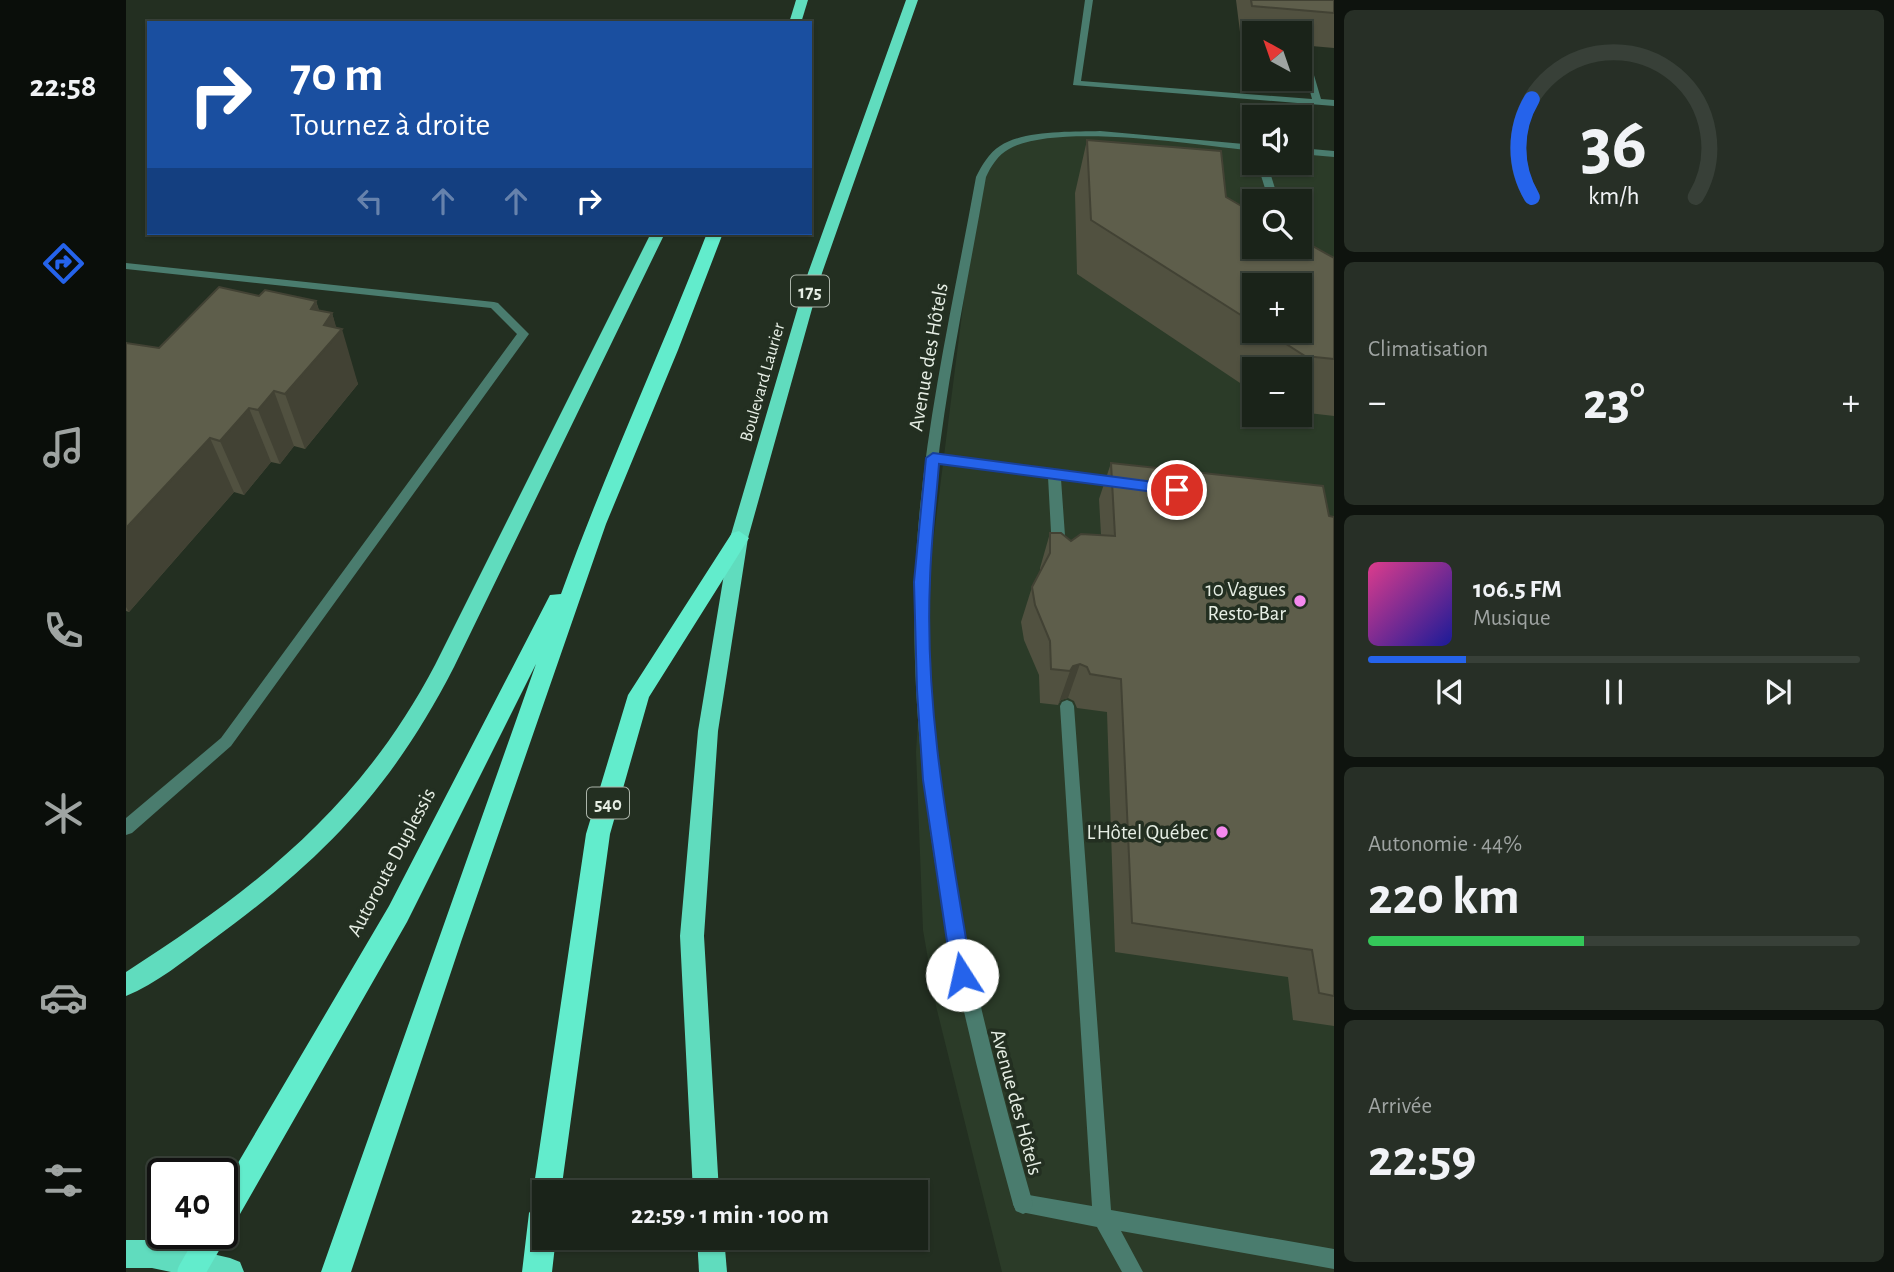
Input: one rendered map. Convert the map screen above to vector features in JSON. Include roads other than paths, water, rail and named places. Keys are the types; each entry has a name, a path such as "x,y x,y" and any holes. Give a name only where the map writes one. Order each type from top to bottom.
{"highway":[{"path":"796,21 802,0"},
{"name":"Boulevard Laurier","path":"705,1180 699,1107 692,936 708,731 739,538 816,273 912,0"},
{"path":"126,985 235,911 308,850 386,763 432,691 586,383 648,248 658,235"},
{"path":"336,1272 449,939 596,524 670,350 714,235"},
{"name":"Autoroute Duplessis","path":"238,1190 398,914 596,524"},
{"name":"540","path":"548,1180 558,1096 598,834 639,695 739,538"},
{"path":"191,1272 204,1249"},
{"path":"537,1272 540,1250"},
{"path":"711,1250 713,1272"},
{"path":"126,1254 152,1254 230,1272"}],"street":[{"path":"1089,0 1076,83 1334,103"},
{"path":"1312,84 1317,102"},
{"name":"Avenue des Hôtels","path":"1102,1217 1023,1204 962,975 932,780 922,582 933,458 981,177 996,154 1012,144 1075,134 1242,147"},
{"path":"1312,153 1334,154"},
{"path":"126,266 494,305 523,334 226,743 126,828"},
{"path":"933,458 1141,485"},
{"path":"1054,474 1060,569"},
{"path":"1067,706 1102,1217 1133,1272"},
{"path":"1102,1217 1334,1259"}],"place":[{"name":"10 Vagues Resto-Bar","path":"1300,601"},
{"name":"L'Hôtel Québec","path":"1222,832"}]}
